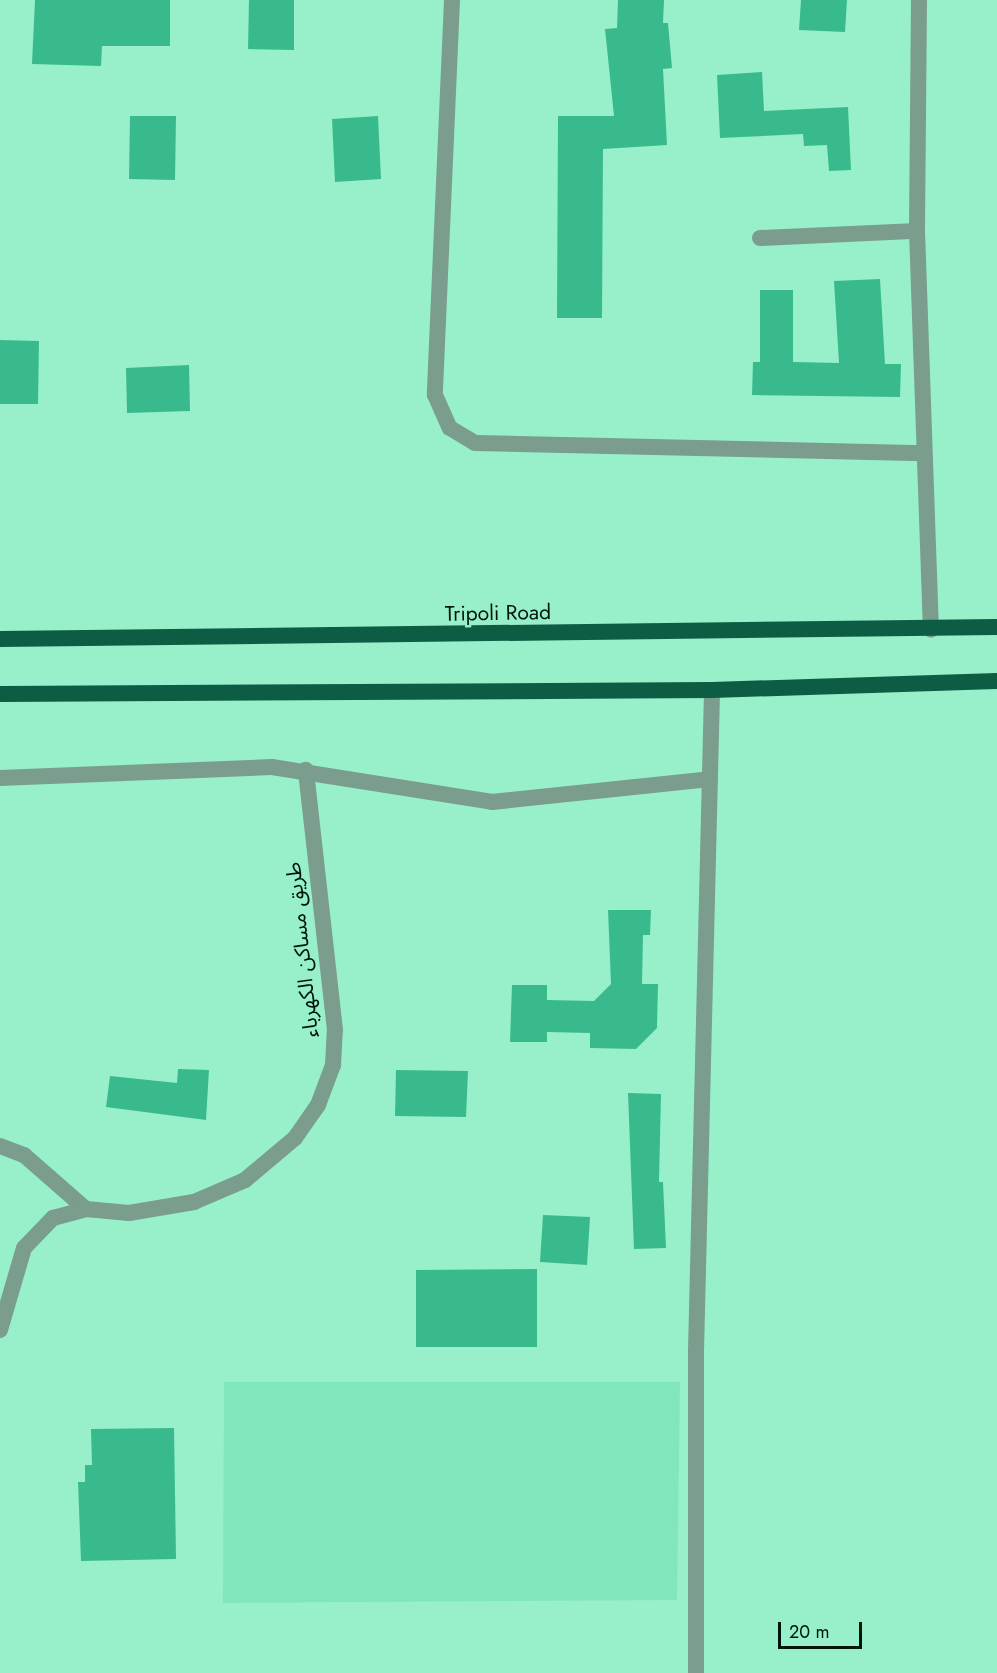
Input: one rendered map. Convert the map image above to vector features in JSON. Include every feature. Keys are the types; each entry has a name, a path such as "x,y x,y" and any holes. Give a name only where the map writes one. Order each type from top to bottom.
{"highway":[{"name":"Tripoli Road","path":"0,639 931,630 997,627"},
{"path":"0,694 712,690 997,681"}],"street":[{"path":"452,0 435,395 450,428 476,443 924,453"},
{"path":"919,0 917,231 931,630"},
{"path":"760,238 917,231"},
{"path":"696,1673 696,1351 712,690"},
{"path":"0,778 242,767 306,770 424,794 492,801 710,779"},
{"name":"طريق مساكن الكهرباء","path":"0,1330 24,1248 53,1218 86,1209 129,1213 194,1202 245,1180 295,1138 318,1105 333,1065 335,1030 306,770"},
{"path":"0,1146 24,1155 86,1209"}],"shaded area":[{"path":"224,1382 680,1382 677,1600 223,1603"}],"building":[{"path":"35,0 170,0 170,46 102,46 101,66 32,64"},
{"path":"249,0 294,0 294,50 248,49"},
{"path":"618,0 664,0 663,23 668,23 672,68 663,69 667,145 603,149 602,318 557,318 558,116 614,116 605,29 617,28"},
{"path":"801,0 847,0 845,32 799,30"},
{"path":"762,72 764,111 848,107 851,170 829,171 827,145 804,146 803,134 720,138 717,75"},
{"path":"130,116 176,116 175,180 129,179"},
{"path":"378,116 381,179 335,182 332,119"},
{"path":"880,279 885,364 901,364 900,397 752,395 753,362 760,362 760,290 793,290 793,362 839,363 834,281"},
{"path":"0,340 39,341 38,404 0,404"},
{"path":"189,365 190,411 127,413 126,368"},
{"path":"608,910 651,910 650,935 643,935 642,984 658,984 657,1028 636,1049 590,1048 590,1033 547,1032 547,1042 510,1042 512,985 547,985 547,1000 594,1001 611,984"},
{"path":"178,1069 209,1070 206,1120 106,1107 110,1076 177,1083"},
{"path":"396,1070 468,1071 466,1117 395,1116"},
{"path":"628,1093 661,1094 659,1182 663,1182 666,1248 634,1249"},
{"path":"543,1215 590,1217 587,1265 540,1262"},
{"path":"537,1269 537,1347 416,1347 416,1270"},
{"path":"174,1428 176,1559 81,1561 78,1482 85,1482 85,1465 92,1465 91,1429"}]}
